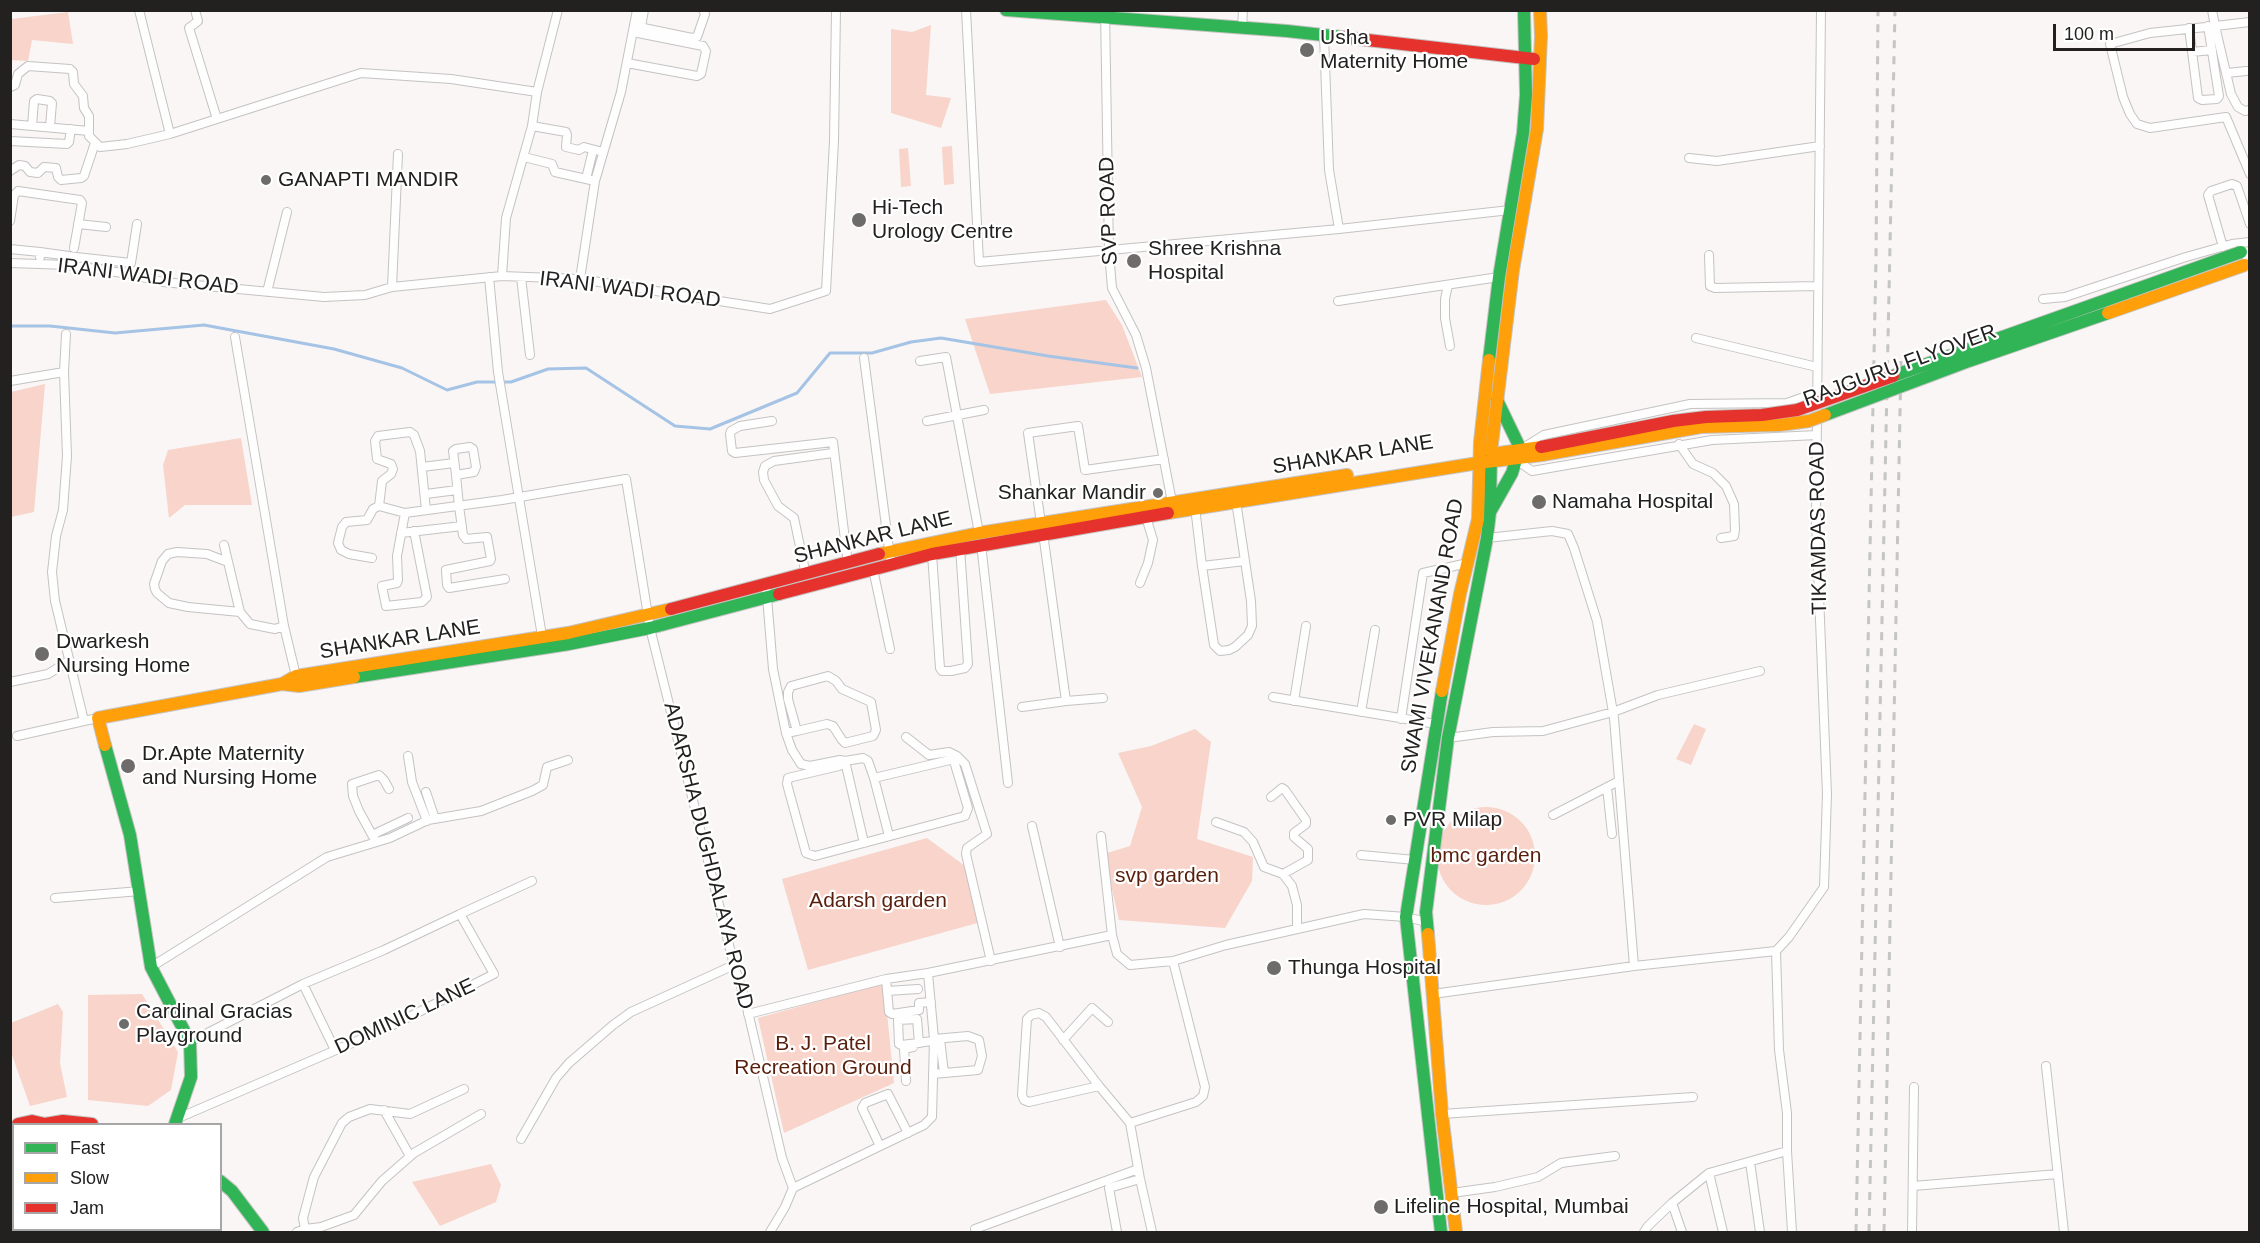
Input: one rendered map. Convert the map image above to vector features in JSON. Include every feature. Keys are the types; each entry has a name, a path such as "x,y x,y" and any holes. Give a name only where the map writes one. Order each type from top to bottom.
{"main road":[{"path":"1006,10 1105,14 1539,60"},
{"name":"SWAMI VIVEKANAND ROAD","path":"1441,1233 1406,917 1436,724 1460,594 1478,519 1499,277 1523,133 1526,95 1524,10"},
{"name":"SWAMI VIVEKANAND ROAD","path":"1456,1233 1442,1114 1426,922 1448,738 1487,538 1490,512 1485,458 1497,400 1513,270 1537,129 1540,10"},
{"name":"RAJGURU FLYOVER","path":"1541,451 1673,421 1762,415 1797,410 2245,251"},
{"name":"RAJGURU FLYOVER","path":"1485,458 1701,427 1780,425 1809,421 1969,361 2247,264"},
{"path":"1490,512 1512,473 1518,455 1497,400"},
{"name":"SHANKAR LANE","path":"1042,528 1146,517 1173,507 1195,507 1236,501 1485,458"},
{"name":"SHANKAR LANE","path":"98,718 298,681 543,643 650,621 766,591 873,569 890,558 980,538 1485,458"},
{"name":"SHANKAR LANE","path":"766,591 806,575 848,564 932,554 960,548 980,538"},
{"path":"98,718 130,835 151,967 190,1042 191,1077 176,1122"},
{"path":"24,1123 32,1120 42,1123"},
{"path":"51,1123 63,1121 78,1123"},
{"path":"222,1183 232,1191 263,1233"}],"street":[{"path":"139,10 171,134"},
{"path":"195,10 198,21 189,28 217,119"},
{"path":"502,276 506,218 532,126 537,92 558,10"},
{"path":"580,279 596,181 629,63 636,29 637,10"},
{"path":"636,29 644,10"},
{"path":"636,29 697,37 705,14 703,10"},
{"name":"IRANI WADI ROAD","path":"10,263 39,264 75,257 163,282 324,297 365,296 392,287 502,276 580,279 770,309 826,291 834,141 836,10"},
{"path":"966,10 979,262 1109,252 1510,210"},
{"path":"1242,28 1243,10"},
{"name":"TIKAMDAS ROAD","path":"1776,951 1789,937 1824,887 1827,794 1816,520 1821,10"},
{"path":"2189,28 2198,98 2217,99 2219,96 2212,50 2212,10"},
{"name":"SVP ROAD","path":"1105,14 1109,252 1112,288 1136,335 1146,368 1173,507"},
{"path":"2250,22 2150,33 2110,44 2122,98 2137,124 2150,128 2226,117 2250,174"},
{"path":"2212,26 2235,102 2245,111 2250,110"},
{"path":"629,63 698,76 701,74 706,51 703,46 636,29"},
{"path":"1324,36 1329,170 1339,229"},
{"path":"2192,52 2212,50"},
{"path":"10,87 15,85 18,74 28,66 70,69 74,84 83,96 84,108 89,116 89,136 100,147 171,134 361,73 451,79 537,92"},
{"path":"2227,73 2246,70"},
{"path":"32,126 34,101 37,99 52,103 50,127"},
{"path":"10,124 89,131"},
{"path":"532,126 566,132 566,147 579,150 584,147 603,152"},
{"path":"10,141 67,144 71,129"},
{"path":"10,171 20,165 25,165 30,172 38,173 44,167 56,168 61,180 81,178 84,176 95,143"},
{"path":"1689,158 1717,161 1820,146"},
{"path":"586,179 593,150"},
{"path":"392,287 398,154"},
{"path":"524,158 552,164 555,172 596,181"},
{"path":"2223,247 2208,195 2211,191 2232,184 2237,186 2250,224"},
{"path":"10,221 14,195 18,191 80,200 82,203 75,257"},
{"path":"267,292 287,212"},
{"path":"78,224 106,226"},
{"path":"129,274 137,224"},
{"path":"2043,299 2065,297 2223,247 2250,243"},
{"path":"10,249 131,263"},
{"path":"39,264 40,252"},
{"path":"1709,255 1710,286 1715,288 1818,286"},
{"path":"489,277 498,372 543,643"},
{"path":"521,277 530,355"},
{"path":"1338,302 1499,277"},
{"path":"1448,285 1445,318 1450,346"},
{"path":"66,334 64,372 67,456 63,510 56,536 52,572 55,601 84,721"},
{"path":"235,337 284,626 298,681"},
{"path":"1696,338 1817,367"},
{"path":"920,361 946,357 980,538 1008,783"},
{"path":"864,358 890,558"},
{"path":"10,381 64,372"},
{"path":"1817,435 1712,440 1679,444 1532,471 1518,455 1533,440 1545,435 1690,404 1787,403 1818,392"},
{"path":"927,421 984,411"},
{"path":"772,421 740,426 731,430 732,451 735,453 832,442 848,564"},
{"path":"1066,702 1028,433 1078,426 1085,470 1164,459"},
{"path":"379,506 382,481 391,474 393,469 391,464 377,459 375,441 378,436 410,432 414,435 420,451 426,510"},
{"path":"1679,444 1693,464 1713,473 1726,486 1734,504 1735,530 1734,536 1721,538"},
{"path":"456,475 474,472 476,467 473,449 470,447 456,448 453,452 463,535 466,539 486,537 492,559 446,570 447,585 449,588 505,579"},
{"path":"806,575 794,518 778,506 764,480 763,472 765,466 774,461 833,453"},
{"path":"422,467 454,463"},
{"name":"ADARSHA DUGHDALAYA ROAD","path":"519,497 627,479 650,621 782,1158 793,1188"},
{"path":"426,494 457,490"},
{"path":"372,558 349,554 340,550 338,543 342,527 346,522 367,520 373,509 379,506 405,513 519,497"},
{"path":"1195,507 1214,645 1220,651 1228,650 1248,635 1252,626 1251,601 1236,501"},
{"path":"405,513 397,556 397,583 382,586 386,606 422,602 426,597 414,531"},
{"path":"1140,583 1148,563 1153,540 1146,517"},
{"path":"401,532 462,526"},
{"path":"1487,538 1552,531 1568,534 1597,621 1613,712 1634,966"},
{"path":"224,545 240,612 250,624 275,629 284,626"},
{"path":"932,554 940,668 942,671 958,670 965,668 968,664 960,548"},
{"path":"228,562 207,554 177,552 168,554 162,561 154,584 155,589 169,603 240,612"},
{"path":"1202,566 1245,561"},
{"path":"1401,719 1423,573 1468,563"},
{"path":"873,569 890,649"},
{"path":"766,591 773,669 786,733 799,770"},
{"path":"1294,701 1306,626"},
{"path":"1361,712 1375,630"},
{"path":"10,682 48,674 69,661"},
{"path":"1448,738 1493,732 1543,731 1613,712 1658,695 1760,671"},
{"path":"786,733 797,731 827,724 833,726 845,742 873,736 876,730 871,702 842,689 828,676 791,686 788,699 797,731"},
{"path":"1273,697 1436,724"},
{"path":"1022,707 1103,698"},
{"path":"17,735 98,718"},
{"path":"906,737 929,755 949,752 965,764 987,834 967,848 966,854 991,961"},
{"path":"408,756 412,782 431,820"},
{"path":"796,758 801,764 810,766 863,758 868,761 889,836"},
{"path":"151,967 327,857 431,820 481,811 532,791 543,785 547,767 568,760"},
{"path":"845,761 839,766 788,778 787,784 806,853 815,856 965,816 968,808 954,761 950,760 874,778"},
{"path":"845,761 864,843"},
{"path":"374,839 353,796 352,784 379,775 389,789"},
{"path":"1553,815 1620,785"},
{"path":"1271,797 1282,788 1306,819 1306,824 1294,833 1294,837 1308,849 1308,860 1283,874"},
{"path":"1608,789 1611,834 1623,832"},
{"path":"426,792 431,820"},
{"path":"374,839 408,818"},
{"path":"1216,822 1244,832 1253,842 1264,867 1283,874 1292,886 1297,905 1297,930"},
{"path":"1032,826 1060,947"},
{"path":"1101,836 1112,935 1118,954 1130,965 1173,961 1226,945 1364,914 1406,917 1426,922"},
{"path":"1361,855 1415,860"},
{"path":"190,1042 303,984 384,950 532,881"},
{"path":"55,898 140,891"},
{"name":"DOMINIC LANE","path":"176,1122 414,1015 494,974 460,914"},
{"path":"748,1014 886,979 991,961 1112,935"},
{"path":"1433,994 1634,966 1776,951 1779,1050 1787,1113 1792,1233"},
{"path":"1130,1123 1196,1102 1203,1096 1205,1087 1173,961"},
{"path":"521,1139 556,1078 569,1063 631,1012 734,965"},
{"path":"770,1233 793,1188 924,1125 932,1117 935,1041 928,973"},
{"path":"886,979 889,1012 892,1014 918,1010 919,1001 931,1002"},
{"path":"303,984 335,1050"},
{"path":"887,991 918,989"},
{"path":"1063,1040 1092,1008 1108,1022"},
{"path":"1099,1086 1029,1102 1024,1100 1022,1095 1027,1019 1039,1013 1046,1017 1130,1123 1152,1233"},
{"path":"933,1019 898,1020 899,1044 968,1036 979,1040 982,1056 978,1070 933,1074"},
{"path":"917,1021 919,1043"},
{"path":"935,1041 944,1072"},
{"path":"906,1081 904,1049 935,1041"},
{"path":"2046,1066 2064,1233"},
{"path":"1912,1233 1914,1087"},
{"path":"464,1089 410,1114 370,1109 349,1117 338,1129 314,1177 301,1231 321,1227 354,1215 382,1181 410,1156 481,1114"},
{"path":"880,1146 862,1108 865,1103 888,1094 908,1133"},
{"path":"1442,1114 1693,1097"},
{"path":"384,1110 410,1156"},
{"path":"1644,1233 1648,1226 1672,1203 1709,1173 1787,1151"},
{"path":"1452,1193 1495,1187 1538,1177 1561,1162 1615,1156"},
{"path":"1750,1162 1760,1233"},
{"path":"975,1229 1138,1169"},
{"path":"1709,1173 1723,1233"},
{"path":"1913,1186 2058,1174"},
{"path":"1117,1233 1109,1188 1140,1179"},
{"path":"1672,1203 1682,1233"}],"green space":[{"path":"68,12 73,44 32,40 28,61 11,60 11,19"},
{"path":"931,25 926,95 951,98 941,128 891,113 891,29 912,32"},
{"path":"952,146 954,184 944,185 942,147"},
{"path":"908,148 911,186 901,187 899,149"},
{"path":"1106,300 1122,325 1142,377 990,394 965,319"},
{"path":"45,384 34,512 11,517 11,392"},
{"path":"241,438 252,505 185,505 169,518 163,465 168,450"},
{"path":"1694,724 1706,729 1691,765 1676,759"},
{"name":"svp garden","path":"1195,729 1211,742 1197,839 1253,857 1252,881 1225,928 1119,920 1104,854 1130,846 1142,807 1118,753 1151,746"},
{"name":"bmc garden","path":"1486,807 1505,811 1520,822 1531,837 1535,856 1531,875 1520,890 1505,901 1486,905 1467,901 1452,890 1441,875 1437,856 1441,837 1452,822 1467,811"},
{"name":"Adarsh garden","path":"927,838 965,866 981,922 808,970 782,879"},
{"name":"B. J. Patel Recreation Ground","path":"884,983 894,1083 784,1133 758,1018"},
{"name":"Cardinal Gracias Playground","path":"142,994 178,1052 171,1090 148,1106 88,1100 88,995"},
{"path":"58,1004 63,1012 60,1063 67,1097 30,1106 11,1052 11,1023"},
{"path":"491,1164 501,1185 496,1202 440,1226 412,1182"}],"waterway":[{"path":"10,326 50,326 115,333 204,325 334,349 402,368 447,390 477,382 511,382 548,369 586,368 675,426 710,429 797,393 830,353 872,353 911,342 941,338 1137,368"}],"railway":[{"path":"1856,1232 1876,259 1878,10"},
{"path":"1869,1232 1895,10"},
{"path":"1884,1232 1901,361"}],"traffic: fast":[{"path":"1006,10 1341,37"},
{"path":"1489,360 1499,277 1523,133 1526,95 1524,10"},
{"path":"1893,376 2241,252"},
{"path":"1825,415 1969,361 2108,313"},
{"path":"1497,400 1521,450"},
{"path":"1428,934 1426,912 1448,738 1487,538 1491,452"},
{"path":"1490,512 1512,473 1516,460"},
{"path":"354,677 569,644 650,628 779,594"},
{"path":"1441,1232 1406,917 1442,691"},
{"path":"105,745 130,835 151,967 190,1042 191,1077 175,1123"},
{"path":"222,1183 232,1191 263,1232"}],"traffic: slow":[{"path":"1491,452 1513,270 1537,129 1540,10"},
{"path":"2108,313 2245,265"},
{"path":"1442,691 1460,594 1478,519 1480,442 1489,360"},
{"path":"1542,455 1701,427 1780,425 1809,421 1825,415"},
{"path":"1492,454 1541,447"},
{"path":"1168,513 1478,463 1542,455"},
{"path":"879,554 979,533 1347,475"},
{"path":"282,684 296,676 568,633 671,609"},
{"path":"105,745 98,718 282,684 299,686 354,677"},
{"path":"1428,934 1442,1114 1456,1232"}],"traffic: jam":[{"path":"1341,37 1534,59"},
{"path":"1541,447 1673,421 1762,415 1797,410 1893,376"},
{"path":"779,594 932,554 1168,513"},
{"path":"671,609 879,554"},
{"path":"23,1123 32,1121 41,1123"},
{"path":"51,1123 63,1121 82,1123"}],"place":[{"name":"Usha Maternity Home","path":"1307,50"},
{"name":"GANAPTI MANDIR","path":"266,180"},
{"name":"Hi-Tech Urology Centre","path":"859,220"},
{"name":"Shree Krishna Hospital","path":"1134,261"},
{"name":"Shankar Mandir","path":"1158,493"},
{"name":"Namaha Hospital","path":"1539,502"},
{"name":"Dwarkesh Nursing Home","path":"42,654"},
{"name":"Dr.Apte Maternity and Nursing Home","path":"128,766"},
{"name":"PVR Milap","path":"1391,820"},
{"name":"Thunga Hospital","path":"1274,968"},
{"name":"Cardinal Gracias Playground","path":"124,1024"},
{"name":"Lifeline Hospital, Mumbai","path":"1381,1207"}]}
